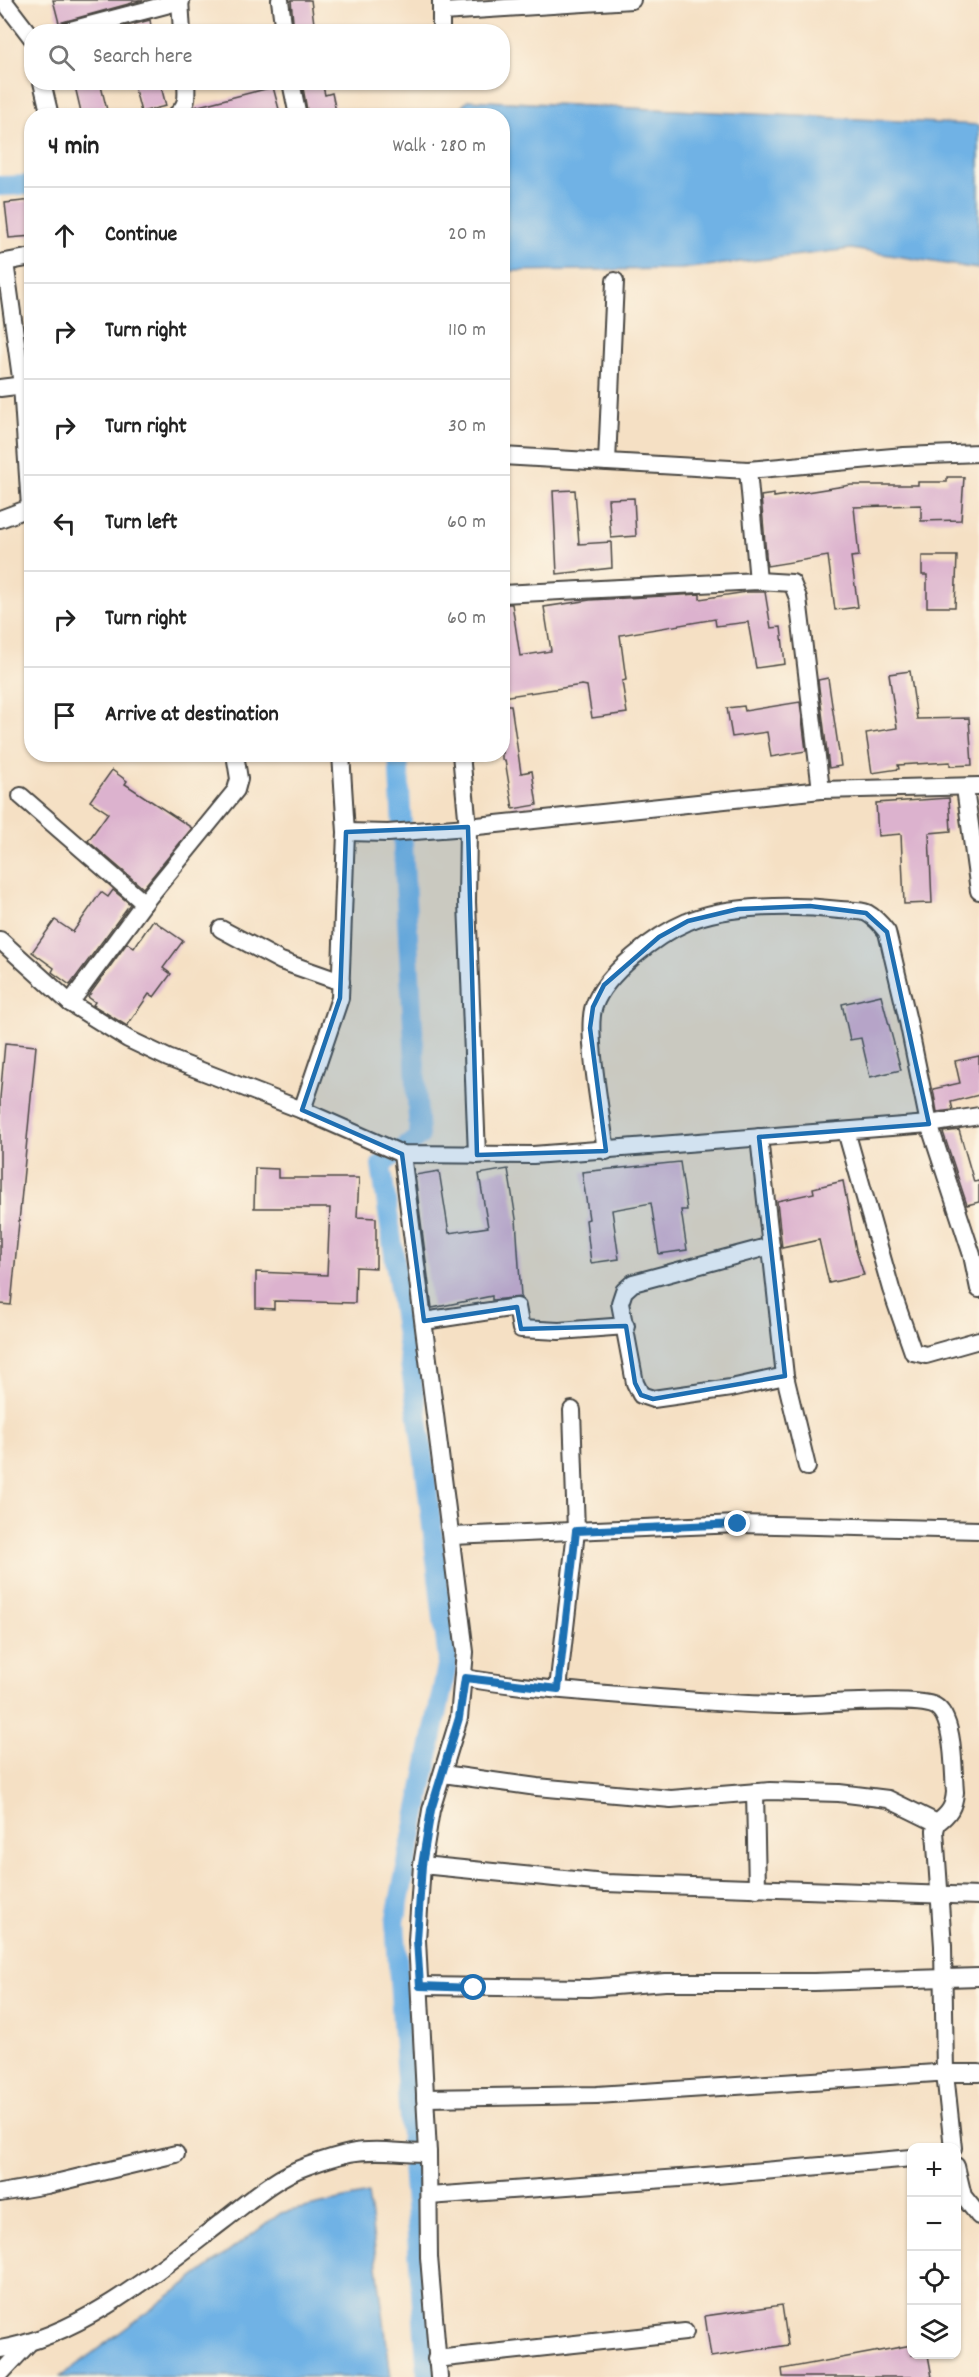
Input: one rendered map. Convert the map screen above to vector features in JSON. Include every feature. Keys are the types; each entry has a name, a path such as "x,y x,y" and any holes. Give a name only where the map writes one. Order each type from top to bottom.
{"street":[{"path":"3,0 24,28"},
{"path":"280,0 283,24"},
{"path":"441,24 441,6 632,0"},
{"path":"93,24 181,1 182,24"},
{"path":"44,90 48,108"},
{"path":"184,108 186,90"},
{"path":"293,90 296,108"},
{"path":"24,258 3,262 24,370"},
{"path":"608,462 615,280"},
{"path":"0,388 24,385"},
{"path":"510,456 748,470 904,456 979,453"},
{"path":"748,470 758,581"},
{"path":"0,519 24,510"},
{"path":"510,594 782,580 792,583 798,598 821,790"},
{"path":"69,1003 144,903 236,790 239,779 236,762"},
{"path":"302,1110 335,1020 341,982 345,832 342,762"},
{"path":"462,762 468,826 467,902 477,1155"},
{"path":"345,832 388,833 468,826 680,807 821,790 972,787 979,891"},
{"path":"21,796 144,903"},
{"path":"606,1151 590,1028 593,1007 604,985 659,937 688,921 738,909 810,906 866,912 880,922 886,932 908,1021 928,1124 972,1255 979,1289"},
{"path":"221,929 281,961 341,982"},
{"path":"0,940 69,1003 128,1039 168,1058 302,1110 398,1153 533,1155 606,1151 928,1124 979,1116"},
{"path":"846,1131 891,1289 913,1352 926,1355 979,1340"},
{"path":"759,1137 785,1376 807,1467"},
{"path":"398,1153 424,1321 452,1536 463,1623 465,1678 459,1718 431,1810 422,1865 417,1940 425,2098 414,2153 429,2196 429,2257 439,2377"},
{"path":"771,1245 633,1283 624,1291 620,1302 635,1383 641,1395 653,1400 731,1388 785,1376"},
{"path":"424,1321 517,1307 521,1329 559,1331 626,1326"},
{"path":"558,1689 576,1531 572,1410"},
{"path":"452,1536 738,1524 979,1530"},
{"path":"465,1678 558,1689 785,1705 899,1702 934,1705 944,1713 949,1730 955,1792 949,1815 937,1823 935,1831 944,1978 945,2073 952,2143"},
{"path":"443,1774 537,1787 671,1799 755,1792 839,1793 888,1799 937,1823"},
{"path":"755,1792 757,1889"},
{"path":"422,1865 605,1883 979,1896"},
{"path":"420,1986 589,1988 665,1982 814,1982 979,1977"},
{"path":"425,2098 597,2095 945,2073 979,2073"},
{"path":"0,2349 28,2344 57,2333 105,2305 162,2267 267,2187 304,2167 352,2153 414,2153"},
{"path":"0,2193 47,2185 176,2154"},
{"path":"429,2196 694,2177 907,2158"},
{"path":"961,2186 963,2196 979,2216"},
{"path":"436,2359 684,2332"},
{"path":"0,2374 28,2344"}],"highlighted area":[{"path":"468,827 477,1155 606,1151 590,1028 593,1007 604,985 659,937 688,921 738,909 810,906 866,913 887,932 929,1124 759,1137 785,1376 653,1399 641,1395 635,1383 626,1326 521,1329 517,1307 424,1321 402,1154 302,1110 340,998 346,832"}],"water":[{"path":"468,100 979,125 979,269 851,249 681,269 510,271 510,108 461,108"},
{"path":"368,2194 391,2377 60,2377 281,2213"}],"building":[{"path":"53,0 143,0 59,23"},
{"path":"291,0 311,0 314,24 293,24"},
{"path":"150,20 151,24 135,24"},
{"path":"76,90 102,90 106,108 80,108"},
{"path":"135,90 162,90 166,106 140,108"},
{"path":"261,90 274,90 279,108 194,108"},
{"path":"303,90 324,90 325,95 332,93 335,108 307,108"},
{"path":"24,201 24,237 9,238 5,203"},
{"path":"947,477 964,477 961,520 921,521 921,505 854,507 859,556 851,557 858,607 835,610 828,556 767,566 761,496 774,494 774,497 851,485 918,485 918,482 947,482"},
{"path":"575,490 579,544 611,542 612,568 557,574 553,491"},
{"path":"634,498 636,536 611,538 608,499"},
{"path":"922,556 957,556 955,607 927,607 927,575 922,575"},
{"path":"747,592 765,592 771,628 781,627 785,664 756,668 748,622 716,626 715,619 620,635 626,680 622,681 627,713 592,718 587,686 582,685 510,696 510,604 512,604 520,656 551,651 544,607 590,600 700,594 700,599"},
{"path":"910,671 917,719 969,718 972,765 950,766 950,762 898,765 899,769 872,773 866,733 897,728 889,674"},
{"path":"828,678 841,766 829,768 818,680"},
{"path":"800,702 806,751 771,757 767,732 732,737 727,708 744,706 745,711"},
{"path":"510,705 521,773 532,771 537,805 513,809 505,762 510,762"},
{"path":"112,770 127,781 125,784 192,828 143,888 88,841 108,813 90,801"},
{"path":"949,798 951,831 929,833 932,903 904,904 901,834 878,836 876,803"},
{"path":"113,890 130,904 70,985 52,972 54,968 32,952 55,920 73,932 101,892 108,897"},
{"path":"153,920 183,941 163,968 171,974 154,997 149,994 127,1026 93,1005 95,1002 88,997 127,943 134,948"},
{"path":"881,995 901,1070 870,1077 861,1038 850,1040 842,1004"},
{"path":"5,1043 36,1046 11,1305 0,1304 0,1098"},
{"path":"979,1056 979,1095 951,1102 953,1110 937,1112 933,1089 960,1083 955,1061"},
{"path":"959,1130 974,1182 979,1181 979,1202 967,1205 943,1132"},
{"path":"680,1162 687,1210 681,1210 687,1250 659,1254 651,1203 612,1210 619,1259 591,1263 586,1220 589,1219 582,1172"},
{"path":"255,1168 278,1169 278,1178 359,1178 357,1217 376,1218 376,1268 356,1267 355,1303 274,1301 274,1309 256,1308 256,1272 327,1275 330,1208 254,1208"},
{"path":"508,1169 516,1219 521,1297 492,1300 492,1296 432,1308 415,1175 439,1171 449,1233 488,1227 479,1174"},
{"path":"843,1181 856,1250 864,1275 829,1283 819,1240 782,1248 777,1201 814,1193 813,1188"},
{"path":"782,2305 788,2345 711,2357 705,2316"},
{"path":"907,2346 907,2359 929,2359 932,2377 783,2377 782,2369"}],"waterway":[{"path":"0,186 24,185"},
{"path":"398,762 419,1137 381,1165 424,1459 448,1661 395,1922 427,2377"}],"route":[{"path":"474,1988 420,1986 417,1940 422,1865 431,1810 459,1718 465,1678 511,1686 558,1689 576,1531 738,1524"}]}
